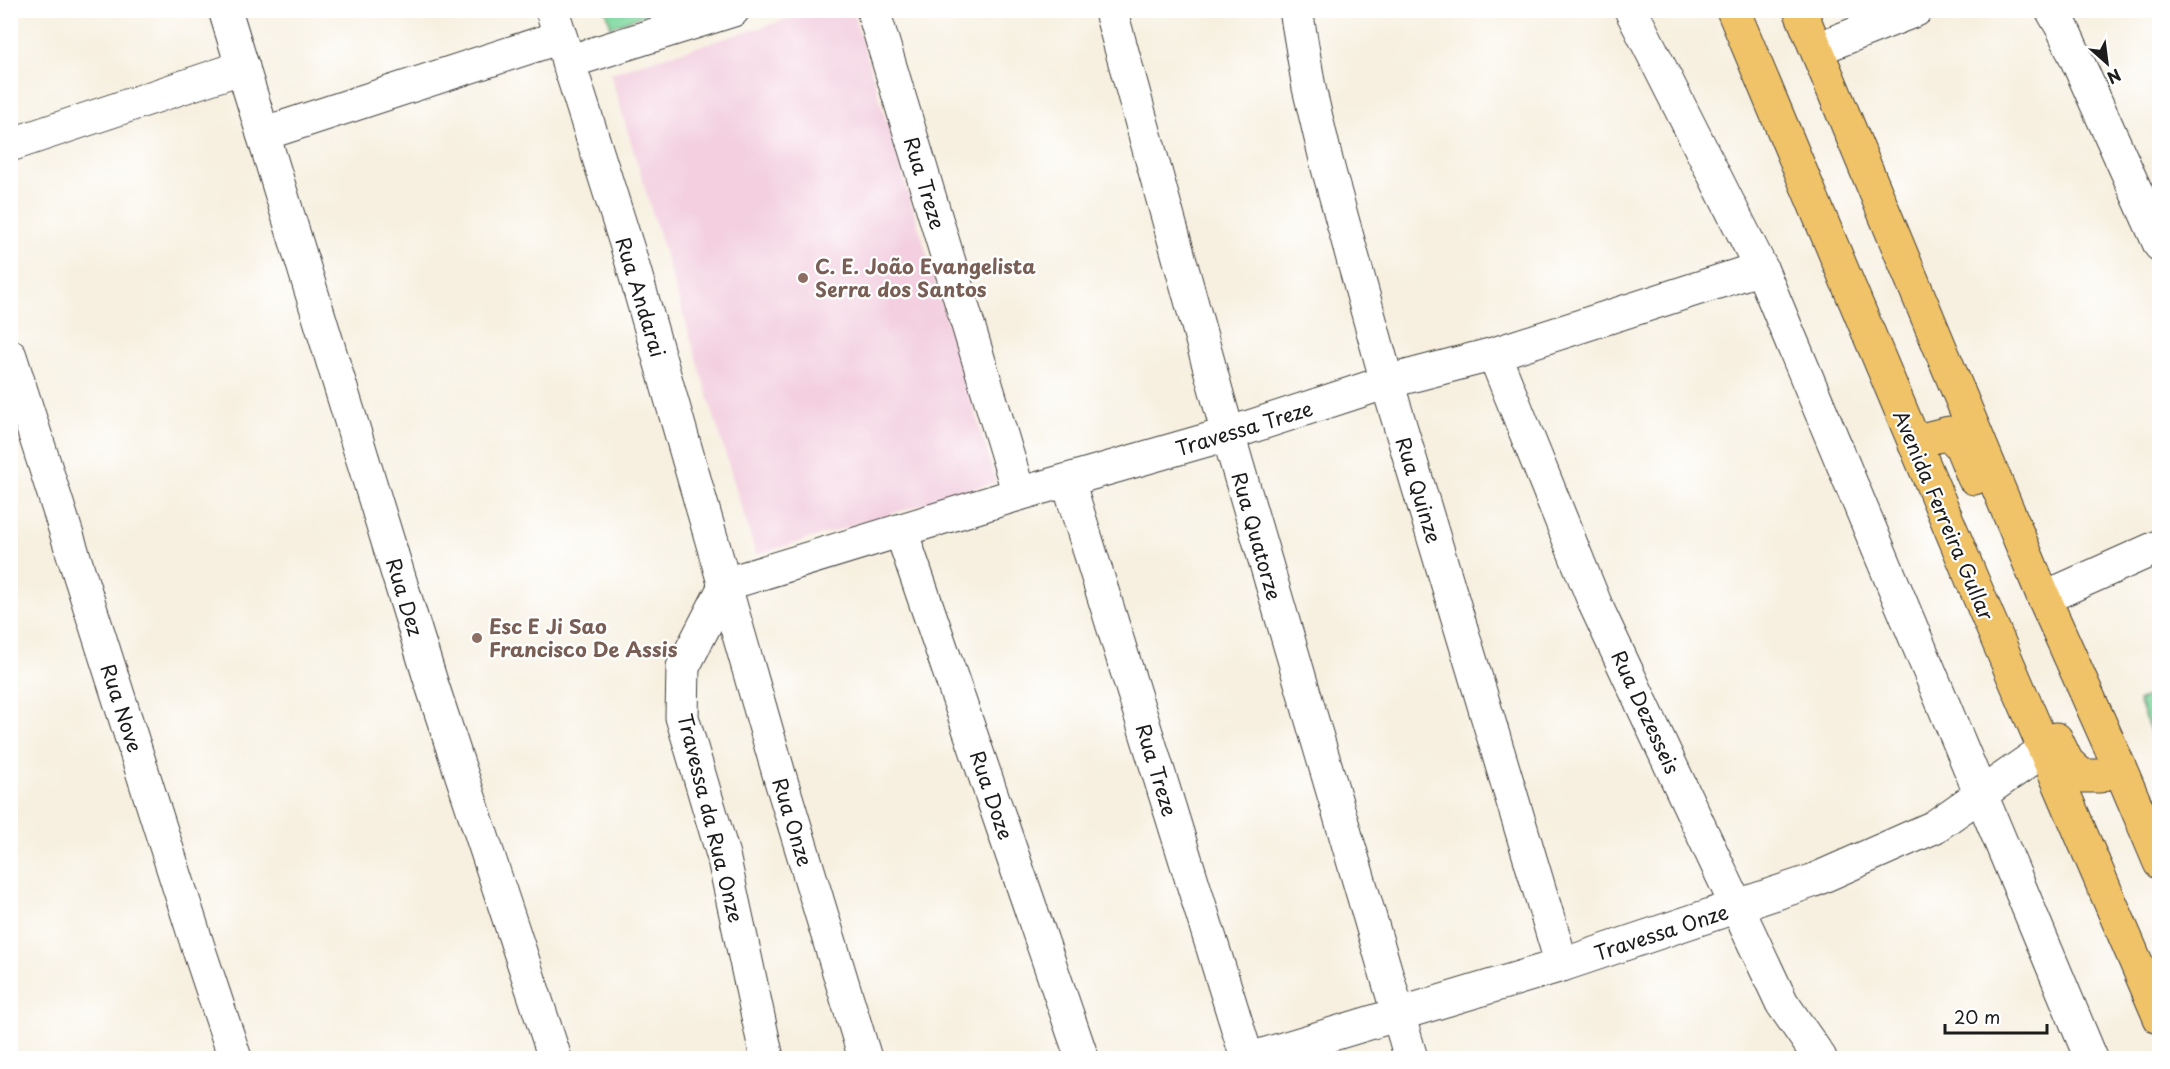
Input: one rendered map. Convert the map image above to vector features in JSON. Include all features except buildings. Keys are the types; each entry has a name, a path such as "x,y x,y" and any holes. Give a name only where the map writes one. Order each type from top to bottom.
{"main road":[{"name":"Avenida Ferreira Gullar","path":"1733,10 2044,750 2160,1018"},
{"path":"1800,10 2044,598 2160,863"},
{"path":"1915,445 1948,433 1961,446 2004,546 2044,598"},
{"path":"1981,601 2016,648 2067,762 2082,776 2100,776 2119,766"}],"street":[{"name":"Rua Dez","path":"225,10 431,682 555,1059"},
{"path":"263,134 560,36 733,10"},
{"name":"Rua Treze","path":"873,10 1019,494"},
{"name":"Rua Quinze","path":"1296,10 1309,88 1328,168 1387,382 1562,965"},
{"path":"1631,10 1761,268 2091,1059"},
{"path":"1817,50 1916,10"},
{"path":"2052,10 2063,29 2160,245"},
{"name":"Rua Quatorze","path":"1111,12 1228,434 1411,1059"},
{"name":"Rua Andarai","path":"560,36 630,256 726,584"},
{"path":"10,145 243,67"},
{"name":"Travessa Treze","path":"726,584 1019,494 1228,434 1387,382 1494,354 1761,268"},
{"name":"Rua Dezesseis","path":"1494,354 1596,606 1782,1003 1820,1059"},
{"name":"Rua Nove","path":"10,356 235,1059"},
{"name":"Rua Treze","path":"1068,481 1247,1059"},
{"name":"Rua Doze","path":"901,531 1082,1059"},
{"path":"2044,598 2160,546"},
{"name":"Travessa da Rua Onze","path":"726,584 683,667 682,717 723,855 767,1059"},
{"name":"Rua Onze","path":"726,584 779,774 865,1059"},
{"name":"Travessa Onze","path":"1253,1059 1562,965 1812,881 1934,827 2044,750"}],"shaded area":[{"name":"C. E. João Evangelista Serra dos Santos","path":"815,11 853,11 996,482 756,555 610,73"}],"green space":[{"path":"606,10 653,10 653,11 611,27"},
{"path":"2159,692 2159,752 2138,701"}],"place":[{"name":"C. E. João Evangelista Serra dos Santos","path":"803,278"},
{"name":"Esc E Ji Sao Francisco De Assis","path":"477,638"}]}
